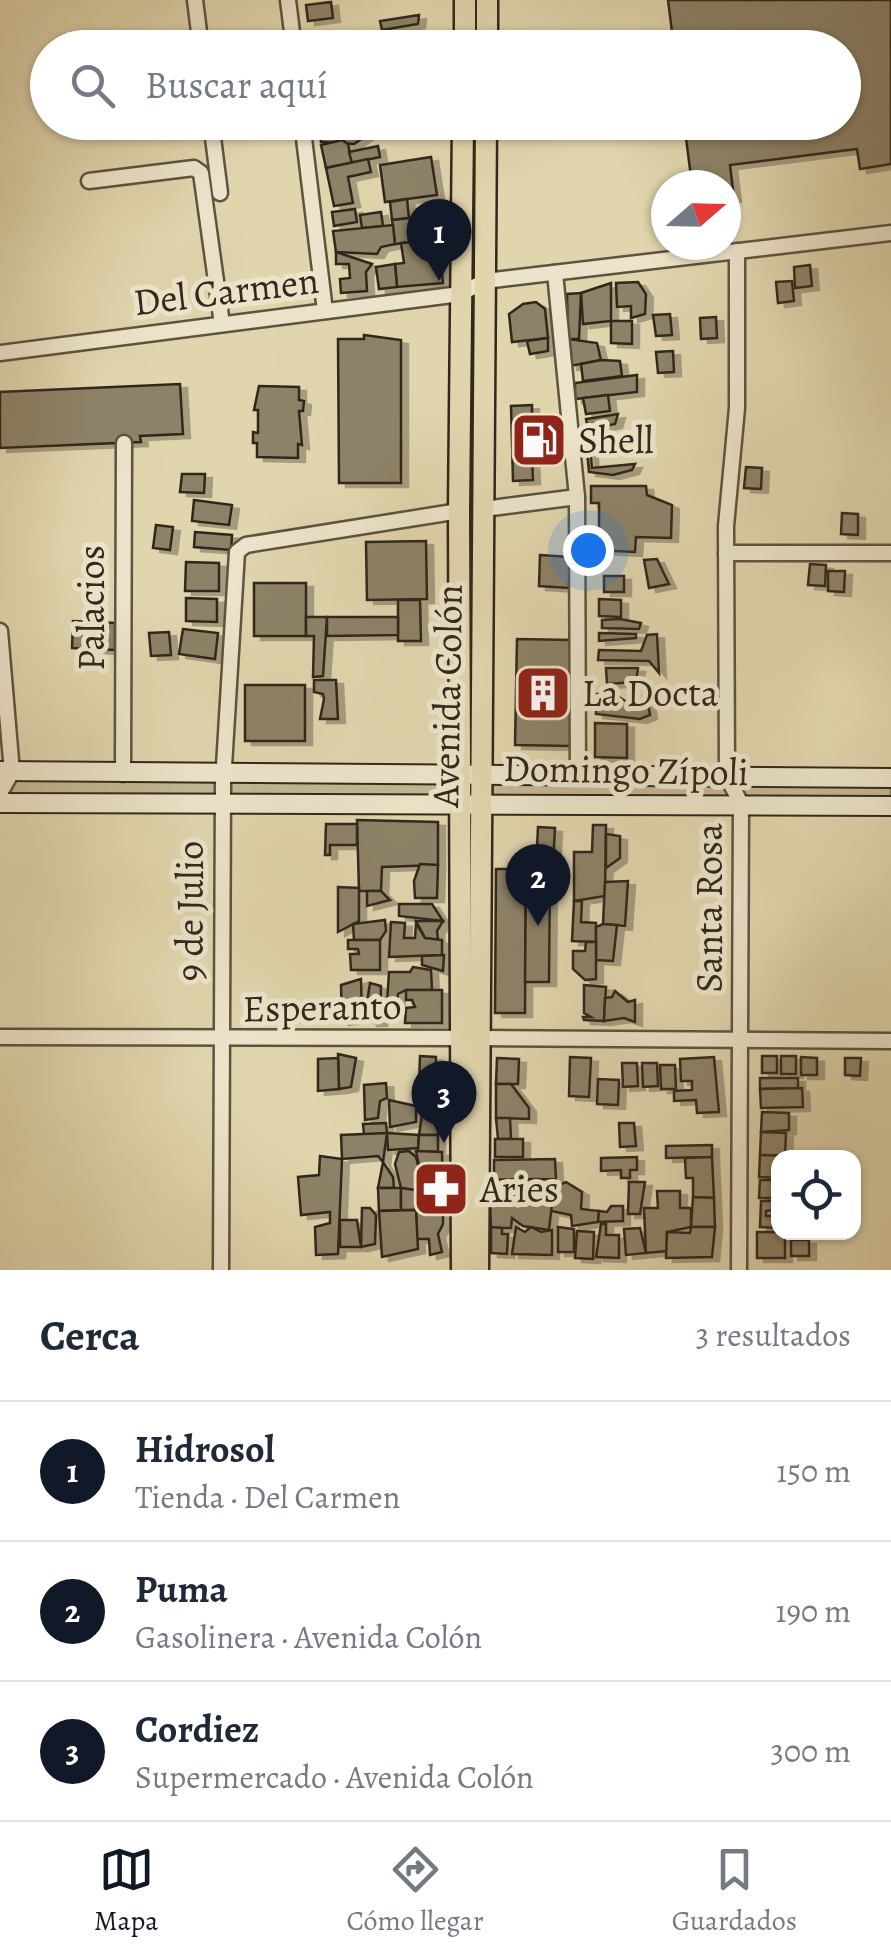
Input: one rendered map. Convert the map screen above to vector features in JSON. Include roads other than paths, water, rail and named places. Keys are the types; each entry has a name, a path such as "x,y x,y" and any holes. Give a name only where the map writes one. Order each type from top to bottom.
{"main road":[{"path":"465,30 466,0"},
{"path":"487,30 488,0"},
{"name":"Avenida Colón","path":"463,140 459,511 471,774 478,1270"},
{"name":"Avenida Colón","path":"471,774 484,509 486,140"},
{"name":"Domingo Zípoli","path":"6,772 891,778"},
{"name":"Domingo Zípoli","path":"0,802 471,801 891,806"},
{"name":"Avenida Colón","path":"462,1270 473,1038"}],"street":[{"path":"195,0 199,30"},
{"path":"288,0 292,30"},
{"path":"213,140 220,193"},
{"path":"304,140 325,311"},
{"path":"89,181 194,168 202,173 222,324"},
{"path":"741,251 891,233"},
{"path":"460,294 485,281 663,260"},
{"name":"Santa Rosa","path":"737,260 737,408 726,552 727,776 742,804 739,1270"},
{"path":"556,273 578,498 578,775"},
{"name":"Del Carmen","path":"0,353 460,294"},
{"name":"Palacios","path":"124,442 124,774"},
{"path":"484,509 578,498"},
{"name":"9 de Julio","path":"221,1270 223,801 237,552 246,545 459,511"},
{"path":"726,552 891,553"},
{"path":"0,631 6,772 0,792"},
{"name":"Esperanto","path":"0,1037 891,1041"}],"place":[{"name":"Hidrosol","path":"439,281"},
{"name":"Shell","path":"539,440"},
{"name":"La Docta","path":"543,693"},
{"name":"Puma","path":"538,926"},
{"name":"Cordiez","path":"444,1143"},
{"name":"Aries","path":"441,1189"}]}
